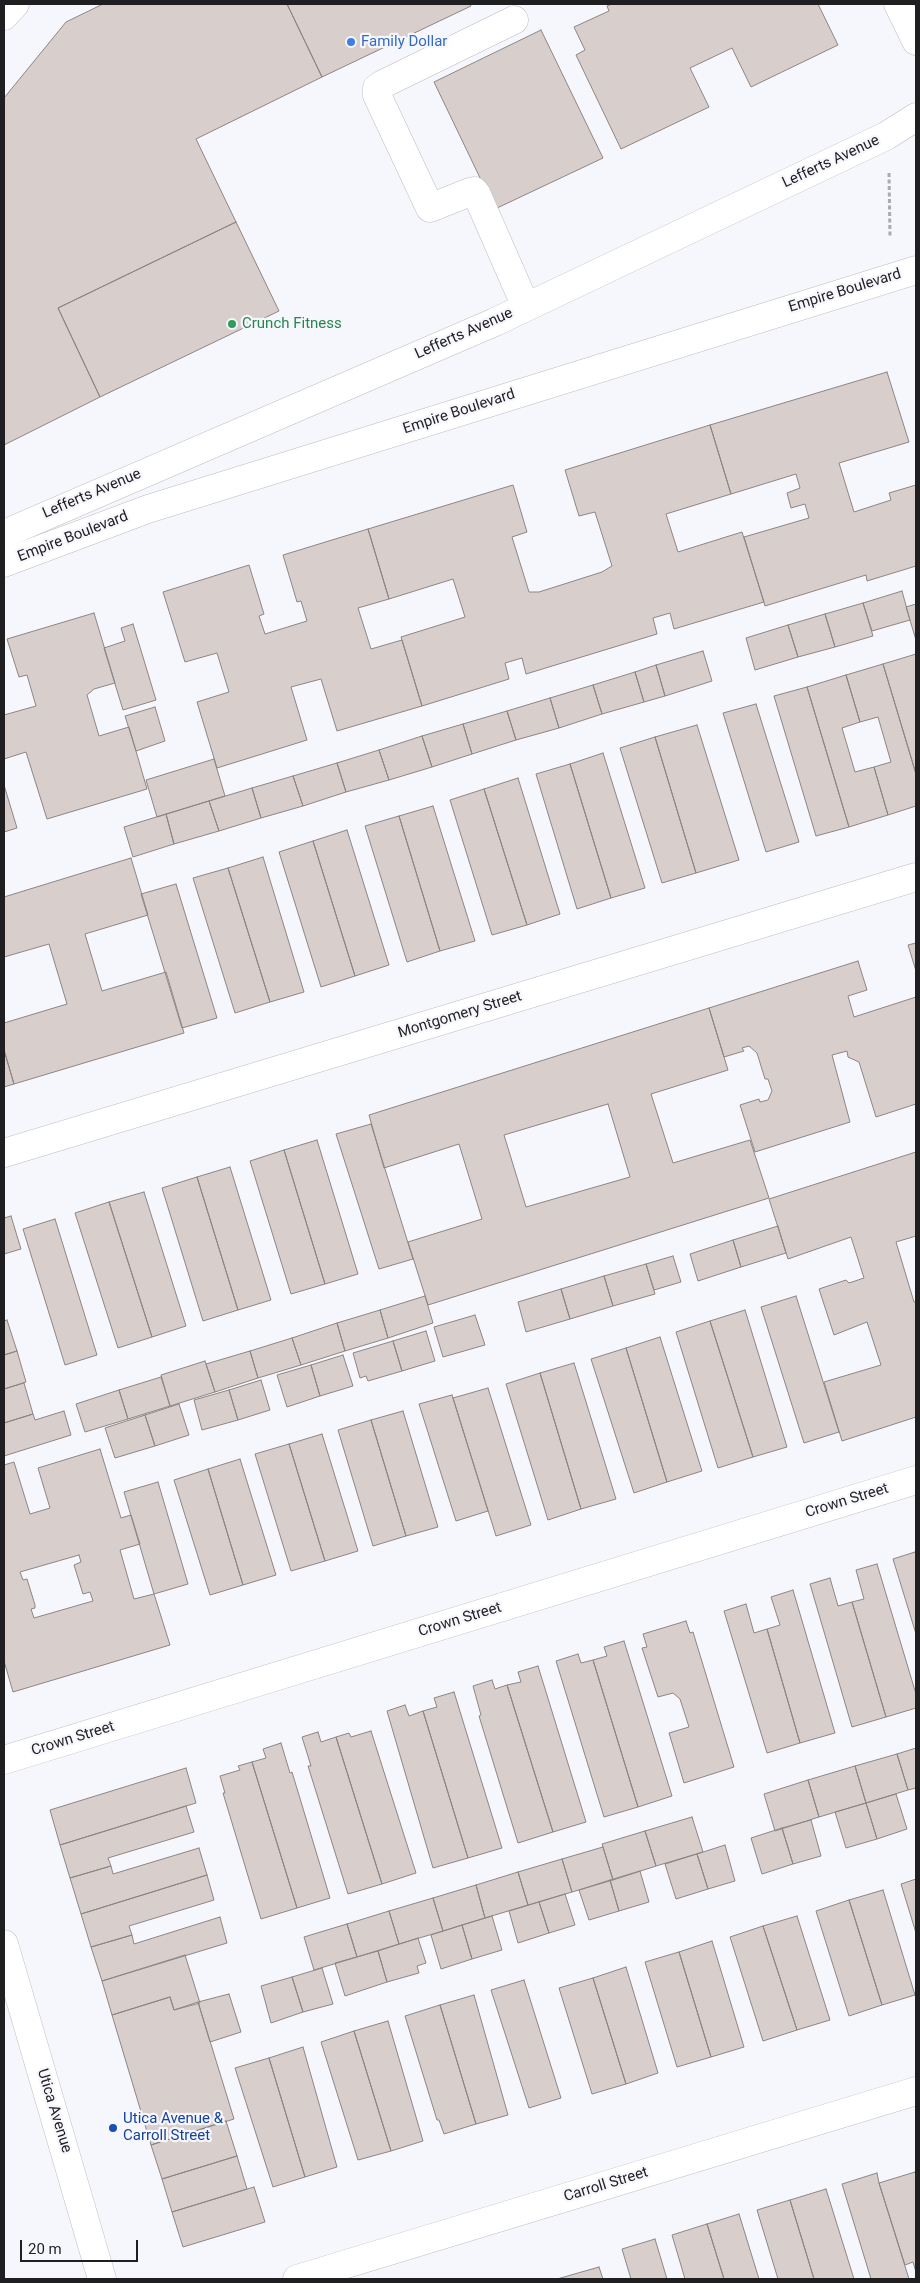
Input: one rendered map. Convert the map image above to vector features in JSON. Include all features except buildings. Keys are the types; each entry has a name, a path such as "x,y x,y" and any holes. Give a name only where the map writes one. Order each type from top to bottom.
{"street":[{"path":"4,16 15,4"},
{"path":"898,4 916,41"},
{"path":"514,20 383,84 377,88 377,95 430,208 470,192 474,191 477,195 526,307"},
{"name":"Lefferts Avenue","path":"4,534 526,307 886,136 916,117"},
{"name":"Empire Boulevard","path":"4,563 148,509 916,270"},
{"name":"Montgomery Street","path":"4,1153 916,877"},
{"name":"Crown Street","path":"4,1760 916,1480"},
{"name":"Utica Avenue","path":"4,1944 102,2279"},
{"name":"Carroll Street","path":"297,2279 916,2091"}],"path":[{"path":"889,170 890,237"}],"place":[{"name":"Family Dollar","path":"351,42"},
{"name":"Crunch Fitness","path":"232,324"},
{"name":"Utica Avenue & Carroll Street","path":"113,2128"}]}
